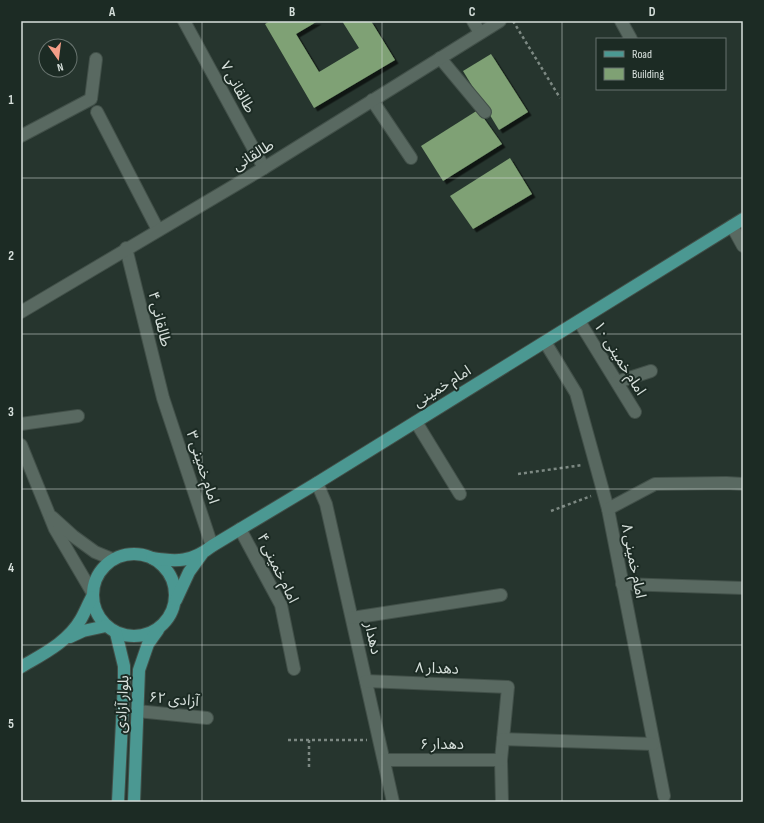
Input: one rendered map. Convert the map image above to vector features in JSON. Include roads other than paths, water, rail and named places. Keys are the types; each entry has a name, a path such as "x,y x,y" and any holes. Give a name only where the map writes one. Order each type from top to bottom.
{"main road":[{"name":"امام خمینی","path":"152,558 172,561 202,554 212,546 317,483 743,219"},
{"path":"60,643 74,629 81,619 92,595 95,579 102,568 112,559 125,554 139,554 152,558 164,566 171,577 175,590 174,604"},
{"path":"21,667 83,631 111,630 127,636 140,636 151,633 161,626 169,617 189,572 202,554"},
{"path":"92,595 93,605 98,616 111,630"},
{"name":"بلوار آزادی","path":"134,802 139,670 148,644 169,617"},
{"name":"بلوار آزادی","path":"111,630 124,666 118,802"}],"street":[{"name":"طالقانی ۷","path":"184,21 264,168"},
{"path":"473,21 480,33"},
{"name":"طالقانی","path":"21,312 126,248 264,168 500,21"},
{"path":"621,21 630,38"},
{"path":"440,58 485,112"},
{"path":"21,136 91,99 96,59"},
{"path":"372,100 411,158"},
{"path":"97,112 158,230"},
{"path":"732,226 743,246"},
{"name":"طالقانی ۴","path":"126,248 163,398"},
{"name":"امام خمینی ۱۰","path":"579,321 635,412"},
{"name":"امام خمینی ۸","path":"545,342 576,393 608,509 664,796"},
{"path":"616,382 651,371"},
{"name":"امام خمینی ۳","path":"163,398 212,546"},
{"path":"21,424 78,416"},
{"path":"416,422 460,494"},
{"path":"21,445 49,513 92,595"},
{"path":"608,509 655,484 726,482 743,484"},
{"name":"دهدار","path":"317,483 326,504 393,802"},
{"path":"49,513 73,536 95,552 112,559"},
{"name":"امام خمینی ۴","path":"240,529 281,606 294,669"},
{"path":"622,584 743,588"},
{"path":"352,618 501,595"},
{"name":"دهدار ۸","path":"366,681 508,687 503,739"},
{"name":"آزادی ۶۲","path":"137,711 207,718"},
{"path":"502,802 501,760 503,739 653,744"},
{"name":"دهدار ۶","path":"384,760 501,760"}]}
